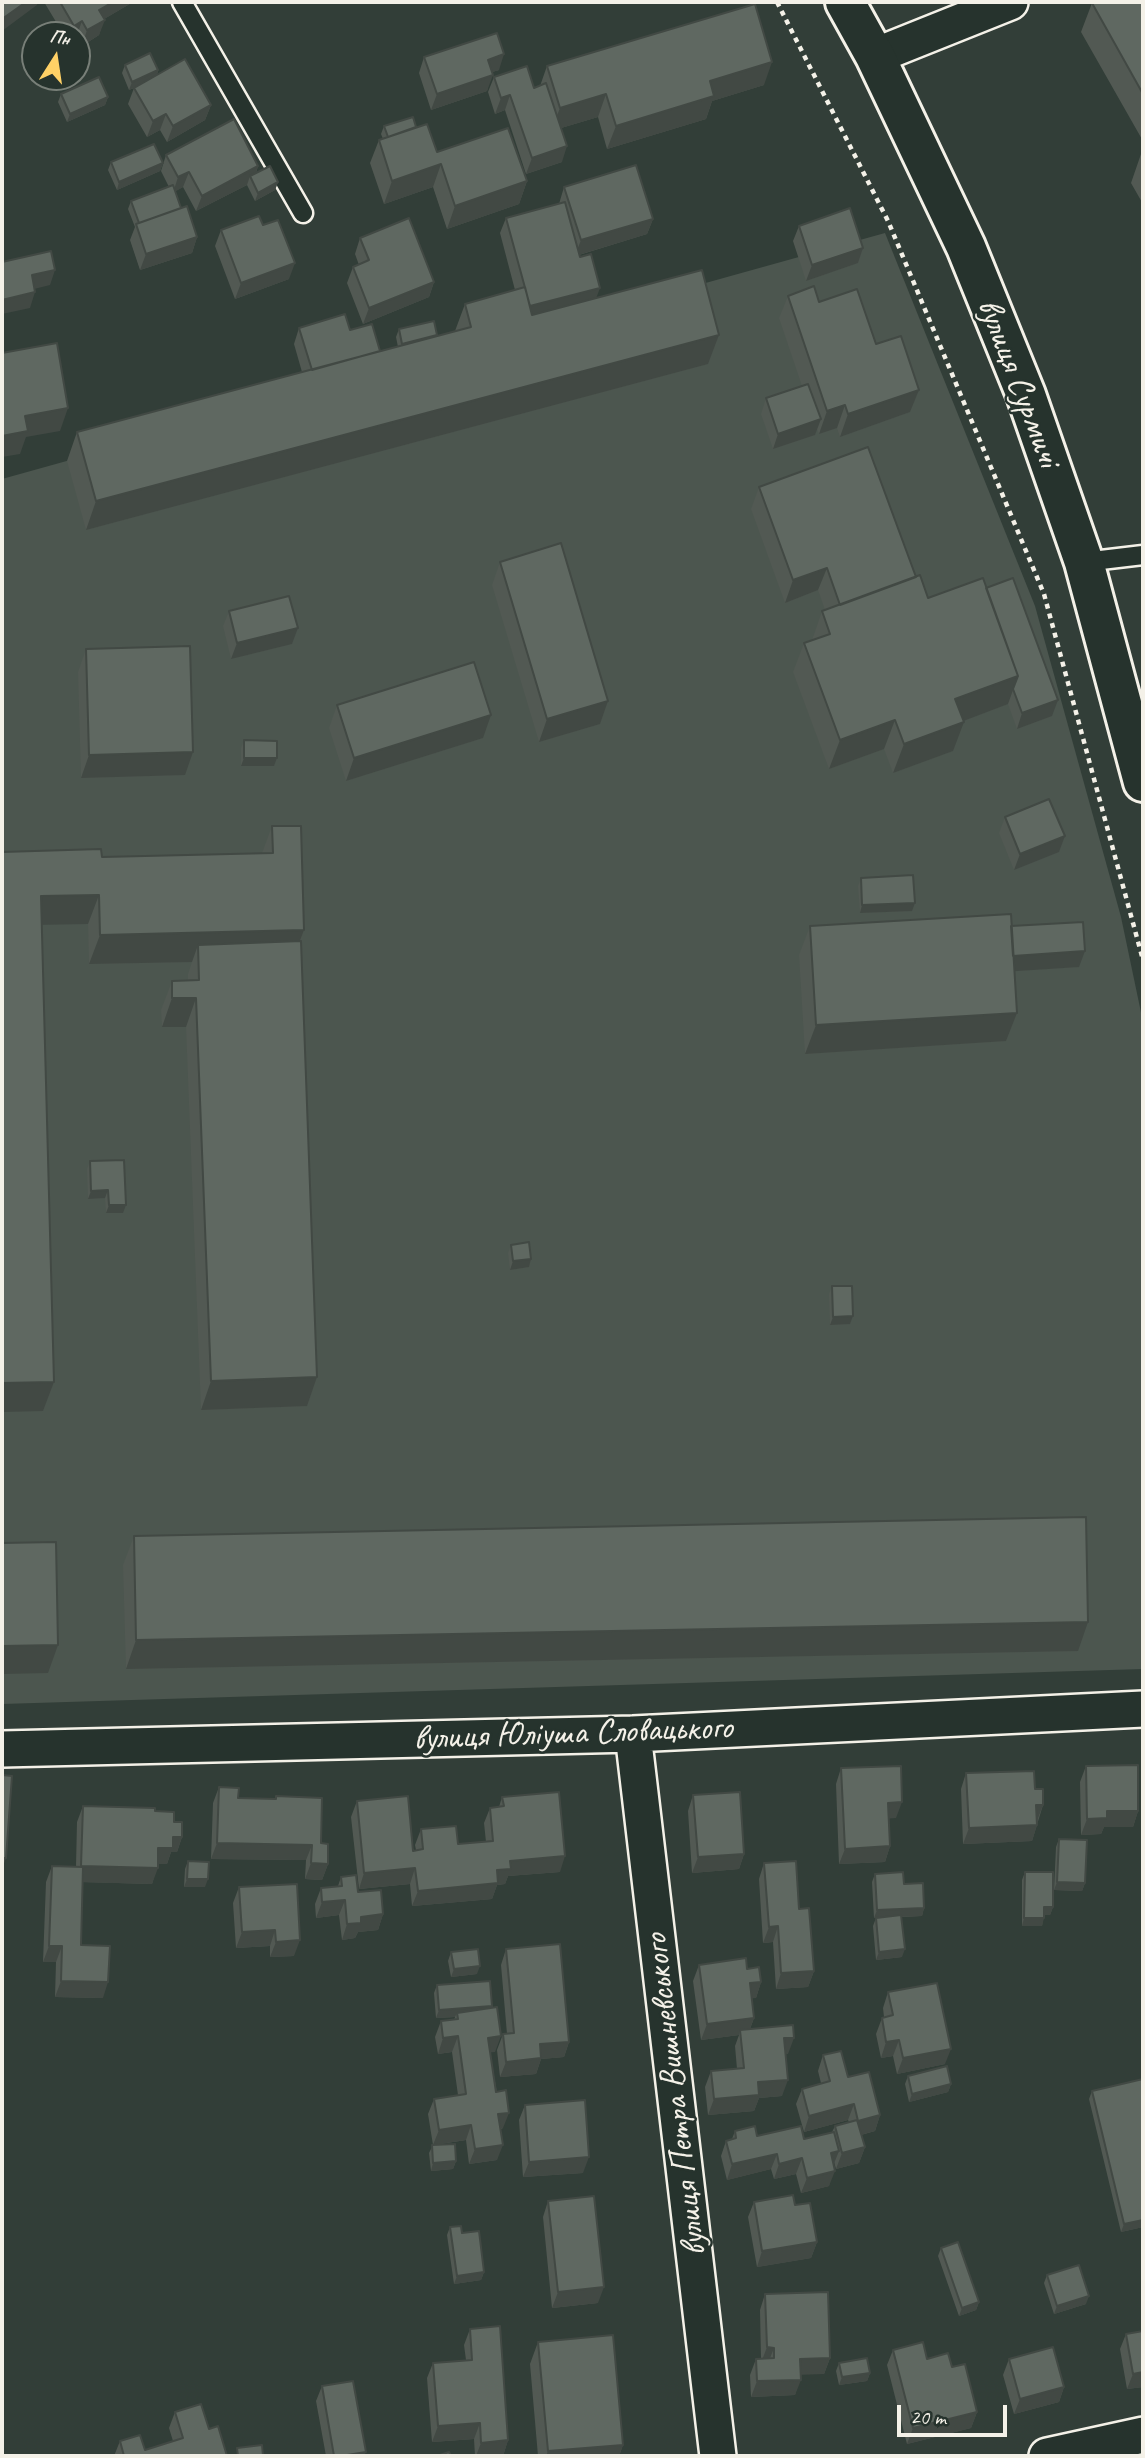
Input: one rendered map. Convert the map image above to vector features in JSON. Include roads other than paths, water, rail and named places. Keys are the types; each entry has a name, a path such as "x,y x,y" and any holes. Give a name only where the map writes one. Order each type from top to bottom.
{"main road":[{"name":"вулиця Сурмичі","path":"845,2 874,55 966,247 1026,395 1084,562 1143,782"}],"street":[{"path":"874,55 1010,2"},
{"name":"вулиця Юліуша Словацького","path":"2,1749 633,1734 1143,1709"},
{"name":"вулиця Петра Вишневського","path":"633,1734 718,2456"},
{"path":"1047,2456 1143,2435"}],"lane":[{"path":"182,2 303,213"},
{"path":"1084,562 1143,555"}]}
